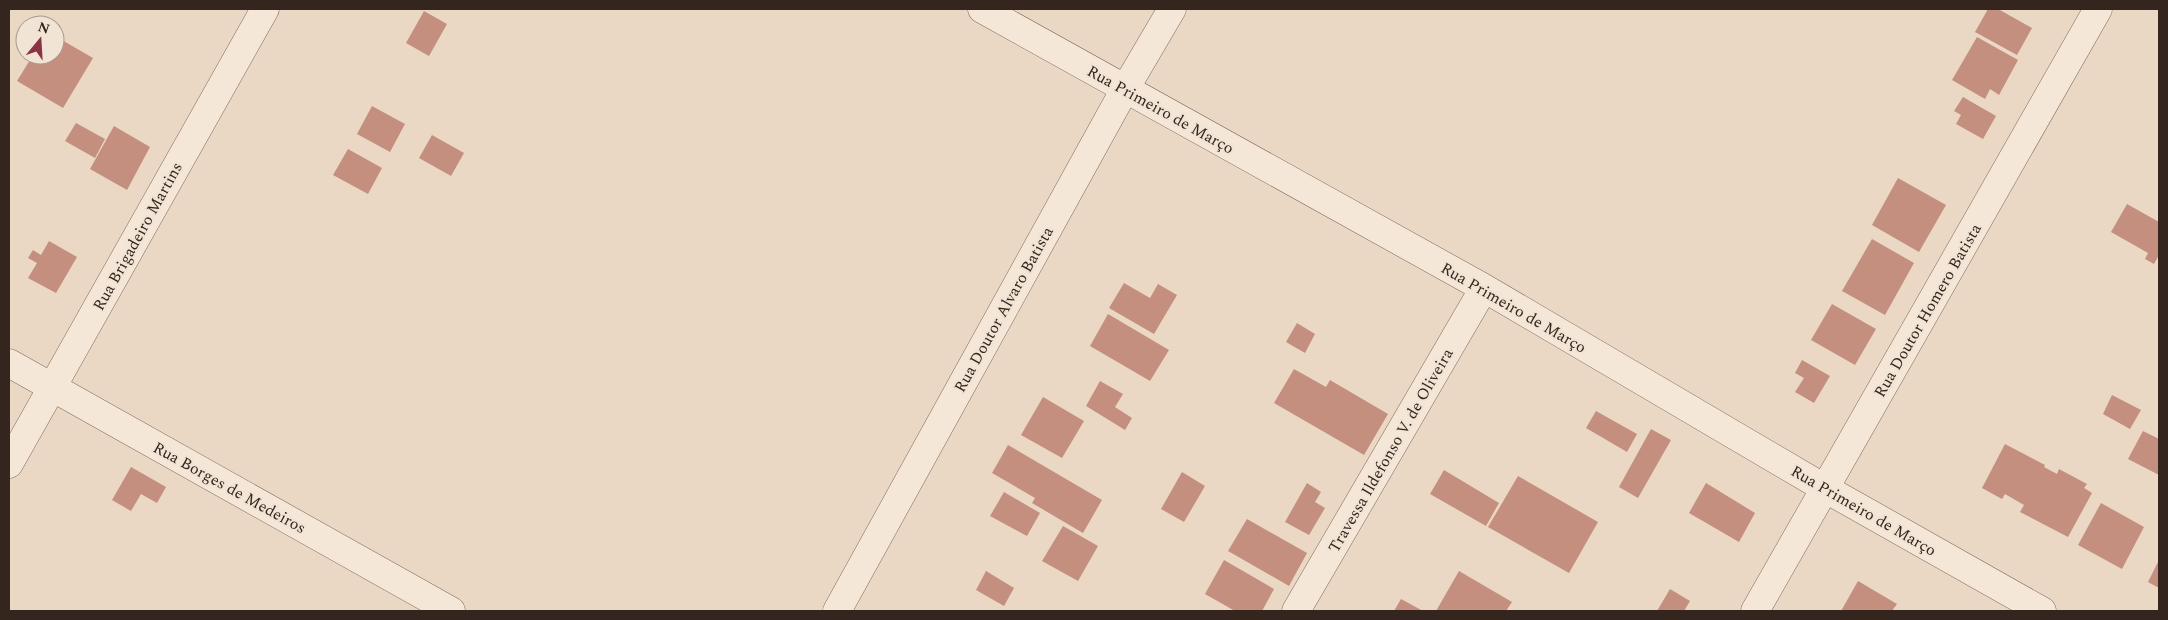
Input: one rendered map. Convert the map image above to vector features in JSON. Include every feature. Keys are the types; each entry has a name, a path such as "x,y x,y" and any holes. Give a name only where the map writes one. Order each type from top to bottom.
{"street":[{"name":"Rua Brigadeiro Martins","path":"9,464 265,9"},
{"name":"Rua Primeiro de Março","path":"982,9 1484,288 1826,489 2042,611"},
{"name":"Rua Doutor Alvaro Batista","path":"837,611 1125,89 1172,9"},
{"name":"Rua Doutor Homero Batista","path":"1755,611 2098,9"},
{"name":"Travessa Ildefonso V. de Oliveira","path":"1296,611 1484,288"},
{"name":"Rua Borges de Medeiros","path":"9,363 451,611"}],"building":[{"path":"1988,9 1998,9 2032,28 2017,55 1975,32"},
{"path":"424,11 447,24 429,56 406,43"},
{"path":"1977,37 2018,60 1999,95 1990,89 1985,99 1952,80"},
{"path":"65,42 93,58 63,108 17,81 27,65 65,65"},
{"path":"1963,97 1996,116 1983,139 1956,124 1961,115 1954,111"},
{"path":"372,106 405,124 390,152 357,134"},
{"path":"76,123 105,139 95,158 65,141"},
{"path":"114,126 150,147 127,190 90,169"},
{"path":"432,135 464,153 451,176 419,158"},
{"path":"348,149 382,168 368,194 333,175"},
{"path":"1898,178 1946,205 1919,252 1872,225"},
{"path":"2127,204 2159,222 2159,255 2154,264 2145,259 2148,253 2111,232"},
{"path":"1872,239 1914,263 1885,315 1842,291"},
{"path":"49,241 77,257 56,293 28,278 37,263 28,258 33,250 41,255"},
{"path":"1124,283 1150,298 1158,284 1177,295 1154,334 1109,308"},
{"path":"1832,304 1876,329 1855,365 1811,340"},
{"path":"1108,314 1169,350 1150,381 1090,346"},
{"path":"1297,323 1315,334 1305,353 1286,342"},
{"path":"1802,360 1830,376 1814,403 1795,392 1804,378 1795,373"},
{"path":"1294,369 1326,387 1330,380 1388,414 1364,455 1274,403"},
{"path":"1100,381 1123,394 1115,407 1132,418 1125,430 1086,406"},
{"path":"2112,395 2141,410 2130,429 2103,414"},
{"path":"1043,397 1084,421 1062,458 1021,435"},
{"path":"1596,411 1637,434 1627,452 1586,428"},
{"path":"1651,429 1671,440 1638,498 1619,487"},
{"path":"2143,431 2159,439 2159,475 2128,459"},
{"path":"2005,444 2045,465 2044,467 2057,474 2059,469 2087,484 2084,488 2092,493 2068,537 2020,512 2024,505 2005,494 2002,499 1982,488"},
{"path":"1008,445 1102,500 1083,533 1032,503 1035,498 992,473"},
{"path":"131,467 166,487 157,503 141,494 131,511 112,500"},
{"path":"1444,470 1499,503 1486,526 1430,494"},
{"path":"1182,472 1205,486 1184,522 1161,509"},
{"path":"1518,476 1598,522 1569,573 1488,527"},
{"path":"1307,483 1321,492 1315,502 1325,508 1309,535 1285,522"},
{"path":"1706,483 1755,513 1739,542 1689,513"},
{"path":"1004,492 1040,513 1027,536 990,516"},
{"path":"2101,503 2144,527 2122,569 2078,545"},
{"path":"1247,519 1307,553 1289,586 1228,551"},
{"path":"1063,526 1098,546 1078,581 1042,561"},
{"path":"1224,560 1274,589 1262,611 1235,611 1205,594"},
{"path":"2159,560 2159,588 2148,582"},
{"path":"986,571 1014,588 1004,606 976,590"},
{"path":"1459,571 1512,602 1506,611 1436,611"},
{"path":"1858,581 1897,604 1892,611 1841,611"},
{"path":"1670,589 1690,601 1684,611 1657,611"},
{"path":"1401,599 1423,611 1394,611"}]}
